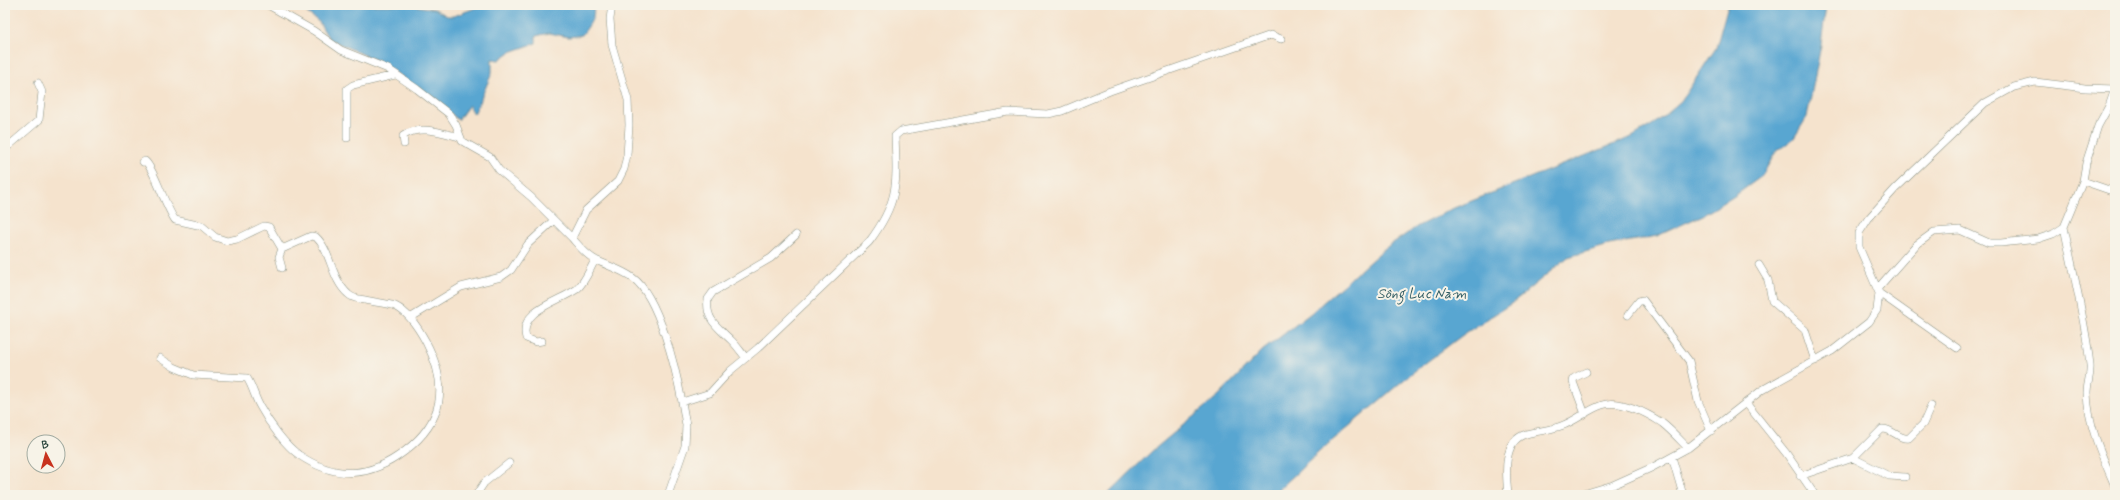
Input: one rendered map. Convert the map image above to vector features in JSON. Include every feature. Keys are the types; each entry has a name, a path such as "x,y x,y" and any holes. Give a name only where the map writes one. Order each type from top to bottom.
{"street":[{"path":"268,5 314,31 341,50 380,65 418,89 449,114 456,125 460,137 465,143 490,157 499,170 530,197 588,255 637,281 651,301 676,372 686,425 685,446 668,495"},
{"path":"572,238 586,210 618,181 624,169 627,154 629,124 628,100 612,45 610,20 612,5"},
{"path":"682,402 710,393 730,371 746,358 856,255 882,224 893,199 896,175 895,136 901,131 1008,112 1048,114 1271,35 1281,39"},
{"path":"347,138 347,89 352,86 395,75"},
{"path":"1580,495 1613,485 1688,448 1762,390 1832,351 1869,322 1877,310 1878,290 1860,247 1858,238 1861,229 1895,189 1985,103 2014,87 2035,82 2115,89 2109,106 2098,126 2086,163 2083,181 2064,227 2090,366 2087,392 2089,409 2097,447 2115,486"},
{"path":"5,149 39,120 42,92 38,83"},
{"path":"404,144 403,136 420,131 429,130 460,137"},
{"path":"142,162 145,161 150,166 159,190 175,220 202,226 215,237 227,241 268,226 271,228 282,249"},
{"path":"2083,181 2115,192"},
{"path":"410,318 461,287 501,278 511,270 521,253 541,231 554,220"},
{"path":"1878,290 1911,250 1934,232 1960,230 1983,241 1995,243 2038,239 2053,234 2064,227"},
{"path":"746,358 732,340 718,329 710,318 708,299 713,292 771,258 796,235"},
{"path":"160,358 193,376 245,377 250,382 261,409 282,439 298,454 329,469 343,472 370,471 399,455 425,434 433,423 437,409 440,386 437,369 425,341 410,318 394,305 374,303 349,295 334,274 316,237 311,236 282,249 279,257 282,268"},
{"path":"542,341 536,342 526,338 524,327 528,318 579,287 595,260"},
{"path":"1759,265 1768,280 1772,300 1805,330 1815,361"},
{"path":"1878,290 1958,348"},
{"path":"1628,315 1639,301 1642,300 1686,356 1693,373 1698,401 1711,431"},
{"path":"1585,414 1573,382 1574,378 1586,372"},
{"path":"1508,495 1507,460 1513,442 1518,437 1549,430 1569,423 1602,405 1612,403 1622,405 1662,423 1688,448"},
{"path":"1746,403 1786,453 1800,476 1815,495"},
{"path":"1800,476 1854,458 1882,429 1887,429 1903,438 1909,438 1923,424 1931,406"},
{"path":"1672,457 1683,495"},
{"path":"1854,458 1889,476 1905,477"},
{"path":"476,495 484,482 509,463"}],"water":[{"path":"297,5 410,5 435,9 447,16 454,16 483,5 593,5 594,14 582,35 569,37 549,33 536,36 536,43 510,52 499,60 492,59 492,73 474,114 469,105 458,120 436,100 380,62 329,39 319,22"},
{"name":"Sông Lục Nam","path":"1728,5 1826,5 1821,45 1807,117 1794,138 1775,153 1762,176 1733,197 1703,215 1657,236 1609,245 1568,257 1512,303 1464,334 1412,373 1320,451 1273,495 1107,495 1151,452 1218,396 1262,351 1311,313 1384,249 1418,226 1454,208 1632,137 1655,123 1681,101 1716,48"}]}
